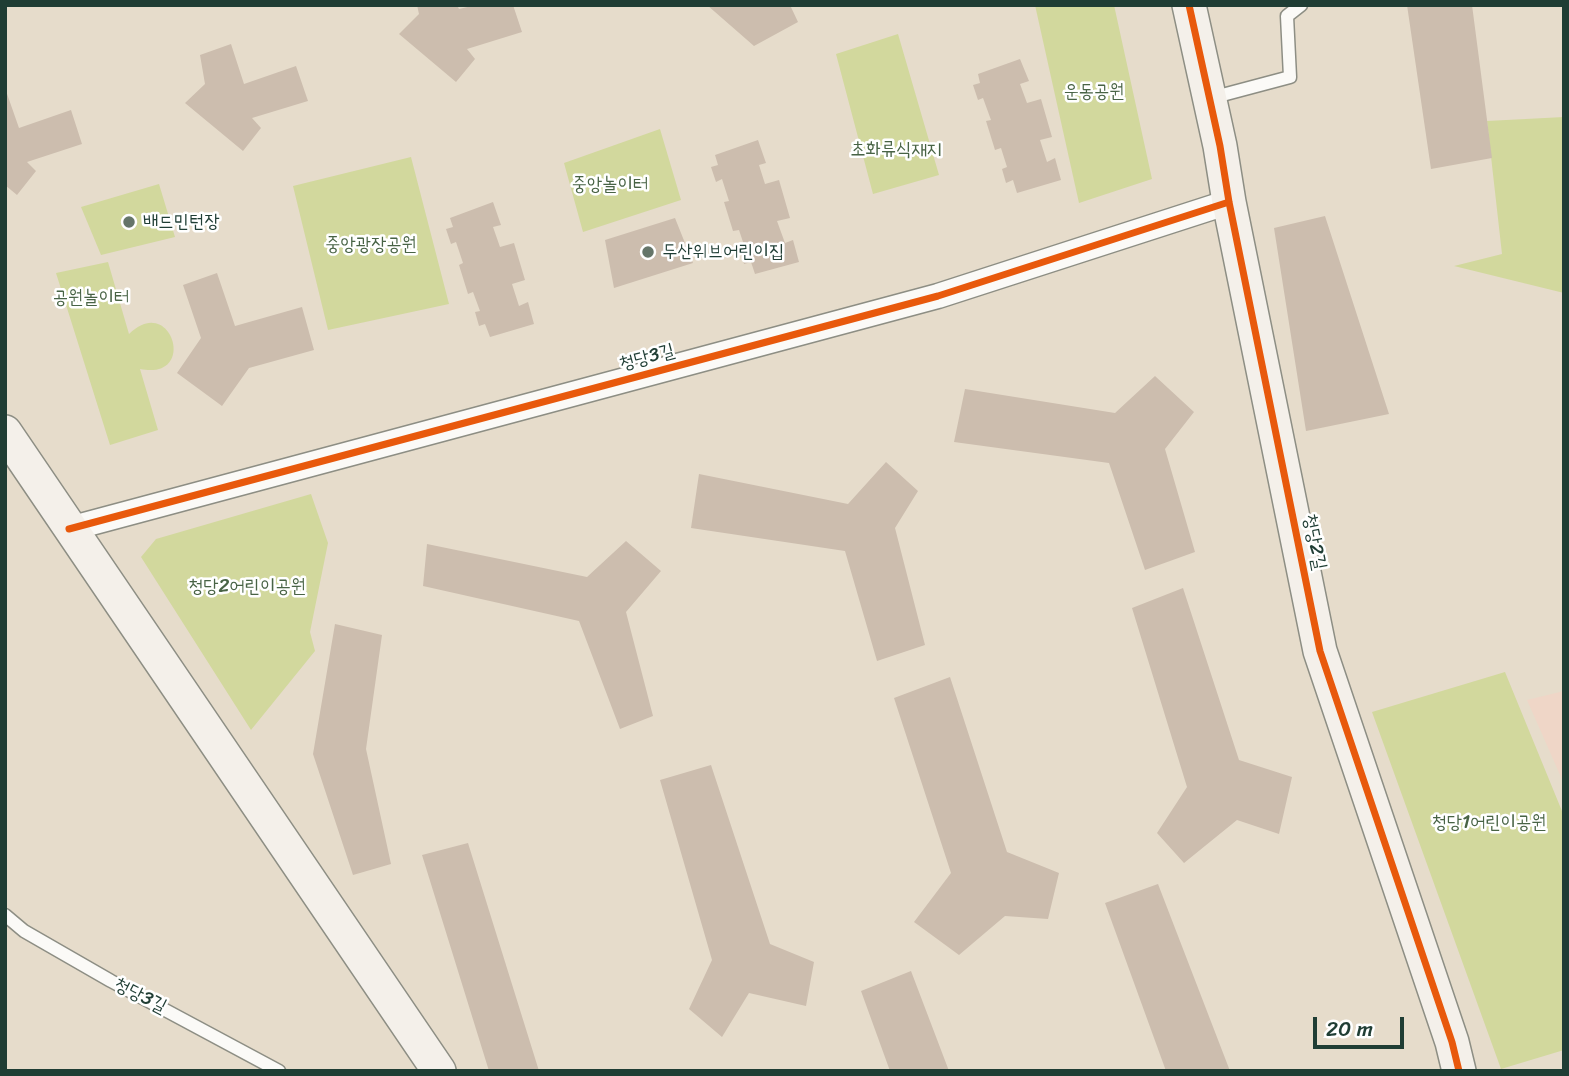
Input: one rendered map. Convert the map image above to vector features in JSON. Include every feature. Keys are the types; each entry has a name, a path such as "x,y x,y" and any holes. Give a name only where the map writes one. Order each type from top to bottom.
{"street":[{"name":"청당2길","path":"1189,5 1320,651 1452,1042 1459,1071"},
{"name":"청당3길","path":"69,528 938,296 1229,202"},
{"path":"5,432 439,1071"}],"lane":[{"path":"1210,98 1290,78 1287,16 1301,5"},
{"name":"청당3길","path":"5,915 24,931 111,981 279,1071"}],"shaded area":[{"path":"1564,691 1564,784 1527,700"}],"green space":[{"name":"운동공원","path":"1035,5 1114,5 1152,179 1079,203"},
{"name":"초화류식재지","path":"898,34 939,175 873,194 836,54"},
{"path":"1564,117 1564,293 1454,266 1502,254 1487,121"},
{"name":"중앙놀이터","path":"660,129 681,200 583,232 564,163"},
{"name":"중앙광장공원","path":"411,157 449,304 328,330 293,186"},
{"name":"배드민턴장","path":"159,184 175,237 101,255 81,207"},
{"name":"공원놀이터","path":"108,262 129,334 144,324 157,323 166,330 172,340 174,352 169,363 158,369 140,369 158,430 110,445 56,273"},
{"name":"청당2어린이공원","path":"311,494 328,543 310,632 315,651 251,730 141,557 156,539"},
{"name":"청당1어린이공원","path":"1505,672 1564,816 1564,1050 1501,1069 1372,712"}],"building":[{"path":"417,5 457,5 459,9 476,5 513,5 522,32 467,49 475,59 456,82 399,34 419,14"},
{"path":"707,5 790,5 798,22 754,46"},
{"path":"1407,5 1472,5 1492,158 1431,169"},
{"path":"231,44 244,84 296,66 308,101 252,118 261,128 243,151 185,103 205,84 200,55"},
{"path":"1020,59 1029,81 1020,84 1027,103 1041,99 1052,137 1040,140 1047,162 1055,158 1061,180 1017,193 1013,180 1006,183 1002,169 1007,167 1001,148 995,150 986,121 991,120 983,98 978,100 973,85 980,83 978,74"},
{"path":"5,88 19,128 71,110 82,144 27,162 36,171 17,195 5,185"},
{"path":"758,140 766,163 759,165 765,184 779,180 790,218 777,221 785,243 793,240 799,262 755,274 751,262 744,264 740,250 745,248 739,230 733,231 724,202 729,201 722,179 716,182 711,167 718,165 715,155"},
{"path":"493,202 501,225 493,227 500,247 514,243 525,280 512,284 519,306 528,302 534,324 490,337 485,324 479,326 475,312 480,311 473,292 468,294 459,265 463,263 456,242 451,244 446,229 453,227 450,218"},
{"path":"1325,216 1389,414 1306,431 1274,228"},
{"name":"두산위브어린이집","path":"675,218 693,263 614,288 605,240"},
{"path":"217,273 235,326 302,307 314,350 249,368 222,406 177,373 201,338 183,285"},
{"path":"1155,376 1194,412 1165,449 1195,552 1145,570 1109,463 954,442 965,389 1115,413"},
{"path":"886,462 918,491 895,528 925,645 877,661 845,551 691,528 699,474 848,504"},
{"path":"626,541 661,571 626,612 653,716 620,729 579,621 423,586 427,544 587,577"},
{"path":"1183,588 1239,760 1292,777 1279,834 1237,820 1184,863 1157,833 1187,787 1132,608"},
{"path":"335,624 382,635 366,749 391,864 353,875 313,754"},
{"path":"950,677 1007,852 1059,873 1048,919 1005,916 959,955 914,922 951,873 894,698"},
{"path":"711,765 770,944 814,962 806,1006 749,993 722,1037 689,1009 712,960 660,780"},
{"path":"468,843 539,1071 489,1071 422,855"},
{"path":"1158,884 1230,1071 1166,1071 1105,903"},
{"path":"911,971 949,1071 890,1071 861,991"}],"cycle path":[{"path":"1189,5 1220,146 1320,651 1452,1042 1459,1071"},
{"path":"69,529 938,296 1229,202"}],"place":[{"name":"배드민턴장","path":"129,222"},
{"name":"두산위브어린이집","path":"648,252"}]}
